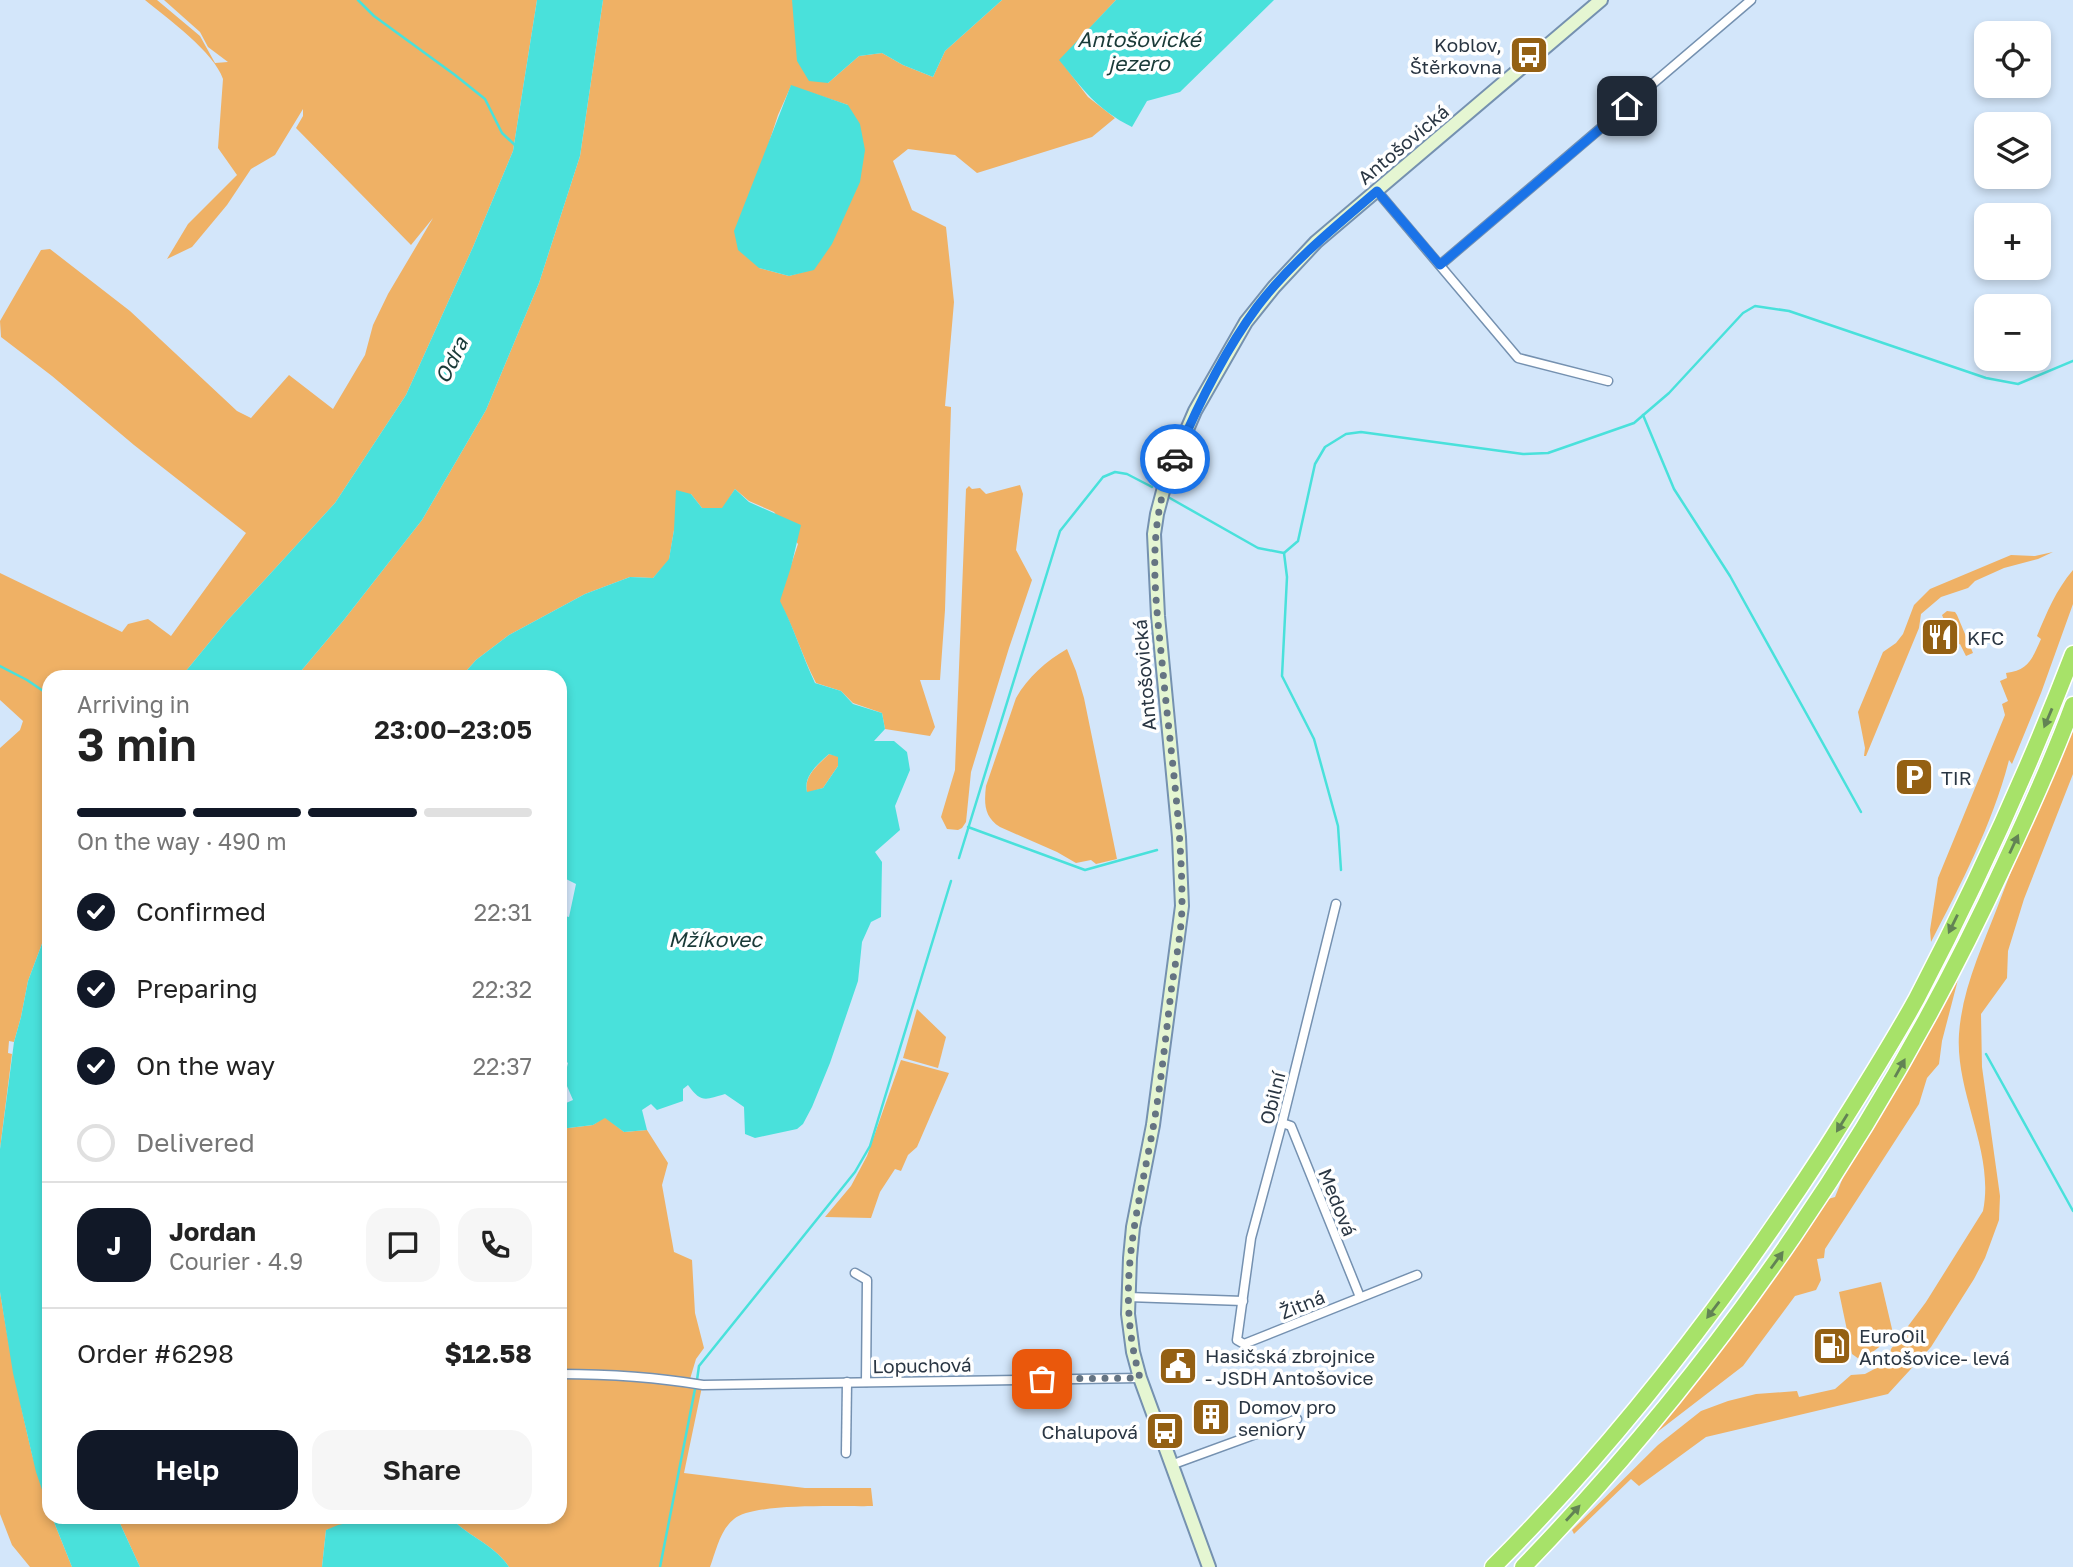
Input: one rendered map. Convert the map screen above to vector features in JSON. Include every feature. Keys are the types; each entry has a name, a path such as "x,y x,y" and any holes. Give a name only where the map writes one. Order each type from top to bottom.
{"highway":[{"path":"1493,1567 1569,1486 1683,1350 1777,1221 1847,1114 1916,999 1964,902 2021,782 2073,654"},
{"path":"1523,1567 1642,1434 1705,1356 1776,1262 1860,1136 1897,1075 1959,961 2042,785 2073,705"}],"street":[{"name":"Antošovická","path":"1209,1567 1140,1378 1131,1338 1128,1297 1133,1227 1153,1125 1182,906 1179,837 1157,616 1154,534 1157,514 1167,476 1195,411 1246,322 1274,287 1316,242 1601,0"},
{"path":"1440,265 1751,0"},
{"path":"1377,191 1518,358 1608,381"},
{"name":"Obilní","path":"1243,1301 1251,1238 1336,904"},
{"name":"Medová","path":"1282,1123 1291,1126 1360,1297"},
{"path":"855,1273 867,1280 866,1382"},
{"name":"Žitná","path":"1243,1301 1237,1340 1244,1344 1417,1275"},
{"path":"1128,1297 1243,1301"},
{"name":"Lopuchová","path":"567,1374 663,1378 703,1385 1140,1378"},
{"path":"846,1453 848,1382"},
{"path":"1172,1469 1297,1419"}],"shaded area":[{"path":"145,0 157,0 200,36 215,63 228,62 208,47 200,32 164,0 537,0 513,151 406,395 335,503 227,621 187,670 42,670 42,944 28,981 14,1042 9,1041 8,1053 12,1054 0,1149 0,748 20,730 23,721 0,700 0,573 122,632 128,624 148,619 171,636 246,533 1,337 0,321 41,250 50,249 130,311 237,411 251,418 289,375 333,409 365,355 373,325 388,294 433,218 411,245 296,128 303,116 303,109 275,155 251,169 227,205 192,247 167,259 188,224 237,175 218,148 223,79 210,58 189,36"},
{"path":"603,0 792,0 828,83 859,56 882,53 933,77 945,51 1002,0 1116,0 1060,60 1088,97 1115,118 1092,137 977,173 955,155 908,149 893,161 912,210 946,227 954,302 945,406 951,407 945,610 940,680 920,680 935,727 930,736 885,729 882,713 853,703 841,691 816,683 779,601 798,544 774,512 749,501 735,489 723,508 702,508 691,494 674,530 669,560 653,578 630,577 585,594 509,635 467,670 302,670 422,520 486,410 539,283 580,156","holes":["791,86 848,105 814,269 789,276 759,268 764,158"]},
{"path":"1020,485 1023,494 1016,550 1032,580 971,772 966,822 958,830 947,829 941,817 955,770 966,489 969,486 972,489 980,488 986,494"},
{"path":"2053,552 1975,581 1968,588 1941,597 1921,614 1919,628 1864,756 1858,712 1883,652 1903,634 1914,605 1930,589 2011,555 2035,556"},
{"path":"2073,570 2073,604 2041,693 2012,764 2009,760 1975,853 1931,942 1930,930 1938,878 2005,715 2002,704 2008,701 2000,681 2007,678 2006,673 2020,669 2032,658 2041,639 2037,636 2048,610"},
{"path":"1947,611 1957,615 1973,653 1966,656 1960,644 1955,646 1942,615"},
{"path":"1067,649 1084,698 1117,859 1096,864 1091,860 1076,863 1000,827 991,819 985,804 986,786 1016,698 1038,670"},
{"path":"2073,709 2073,774 2024,899 2008,951 2007,978 1981,1014 1982,1067 2000,1196 1999,1220 1974,1279 1931,1347 1888,1394 1706,1437 1639,1486 1631,1479 1574,1534 1572,1530 1658,1445 1701,1411 1756,1394 1797,1391 1799,1397 1835,1389 1851,1375 1865,1374 1880,1366 1890,1357 1891,1349 1926,1302 1983,1211 1984,1167 1959,1056 1964,1000 1974,967"},
{"path":"829,754 838,756 838,766 823,788 807,793 809,776"},
{"path":"1961,968 1942,1041 1939,1064 1927,1078 1919,1104 1825,1249 1824,1258 1817,1259 1821,1280 1816,1290 1795,1296 1743,1366 1652,1436 1743,1320 1828,1199 1835,1197 1844,1175 1929,1032"},
{"path":"917,1009 946,1037 938,1068 903,1058"},
{"path":"901,1060 949,1073 917,1147 908,1155 901,1171 895,1169 880,1192 871,1218 825,1217 851,1186 867,1156"},
{"path":"605,1117 624,1132 647,1130 668,1163 662,1185 674,1252 692,1260 695,1313 704,1348 696,1359 690,1379 703,1382 684,1473 805,1488 871,1488 873,1506 779,1508 745,1514 734,1519 725,1529 710,1567 509,1567 496,1553 458,1524 567,1524 567,1128 593,1125"},
{"path":"1881,1282 1892,1329 1878,1347 1859,1359 1852,1354 1839,1292"},
{"path":"0,1292 14,1373 32,1454 42,1485 42,1524 55,1524 72,1567 30,1567 12,1545 0,1514"},
{"path":"120,1524 348,1524 326,1530 322,1567 140,1567"}],"water":[{"name":"Odra","path":"537,0 603,0 580,156 539,283 486,410 422,520 302,670 187,670 227,621 335,503 406,395 513,151"},
{"path":"792,0 1002,0 945,51 933,77 882,53 859,56 828,83 809,81 797,61"},
{"name":"Antošovické jezero","path":"1116,0 1274,0 1180,92 1147,101 1132,127 1099,106 1059,60"},
{"path":"791,85 848,105 860,124 865,150 860,182 832,244 814,270 789,276 759,268 738,250 734,231"},
{"name":"Mžíkovec","path":"735,489 749,502 801,525 780,601 815,683 841,691 853,704 882,713 885,729 874,741 894,741 907,752 910,770 895,806 900,830 875,852 882,862 881,917 871,922 862,942 858,981 830,1063 803,1124 797,1129 755,1138 745,1134 744,1107 725,1094 708,1099 700,1097 688,1085 683,1089 683,1101 657,1110 651,1104 642,1110 647,1130 624,1132 605,1118 593,1125 567,1128 567,1103 573,1100 567,1086 567,917 576,884 567,880 567,670 467,670 509,635 585,594 630,577 653,578 669,559 676,490 691,494 702,508 722,508","holes":["829,754 838,757 838,766 823,788 807,792 809,776"]},
{"path":"42,944 42,1490 13,1373 0,1292 0,1149 14,1042 28,981"},
{"path":"55,1524 120,1524 140,1567 72,1567"},
{"path":"458,1524 496,1553 509,1567 322,1567 326,1530 338,1525"}],"waterway":[{"path":"358,0 374,16 485,99 502,133 516,146"},
{"path":"1168,497 1258,548 1284,553 1298,541 1315,464 1325,447 1346,434 1361,432 1523,454 1548,453 1634,423 1669,393 1743,313 1755,306 1789,311 1986,378 2018,384 2073,361"},
{"path":"1643,415 1674,489 1730,576 1861,812"},
{"path":"959,858 1060,531 1103,477 1115,472 1127,474 1152,487"},
{"path":"1284,553 1287,577 1282,676 1314,739 1338,826 1341,870"},
{"path":"0,666 42,690"},
{"path":"968,827 1085,870 1157,850"},
{"path":"697,1380 699,1366 855,1172 870,1146 951,881"},
{"path":"1986,1054 2073,1211"},
{"path":"660,1567 695,1389"}],"way so far":[{"path":"1042,1379 1140,1378 1128,1314 1130,1258 1133,1227 1153,1125 1182,906 1179,837 1157,616 1154,534 1167,476 1175,459"}],"place":[{"name":"Koblov, Štěrkovna","path":"1529,55"},
{"name":"KFC","path":"1940,637"},
{"name":"TIR","path":"1914,777"},
{"name":"EuroOil Antošovice- levá","path":"1832,1346"},
{"name":"Hasičská zbrojnice - JSDH Antošovice","path":"1178,1366"},
{"name":"Domov pro seniory","path":"1211,1417"},
{"name":"Chalupová","path":"1165,1431"}],"route":[{"path":"1175,459 1195,411 1258,305 1316,242 1377,191 1440,265 1627,106"}]}
